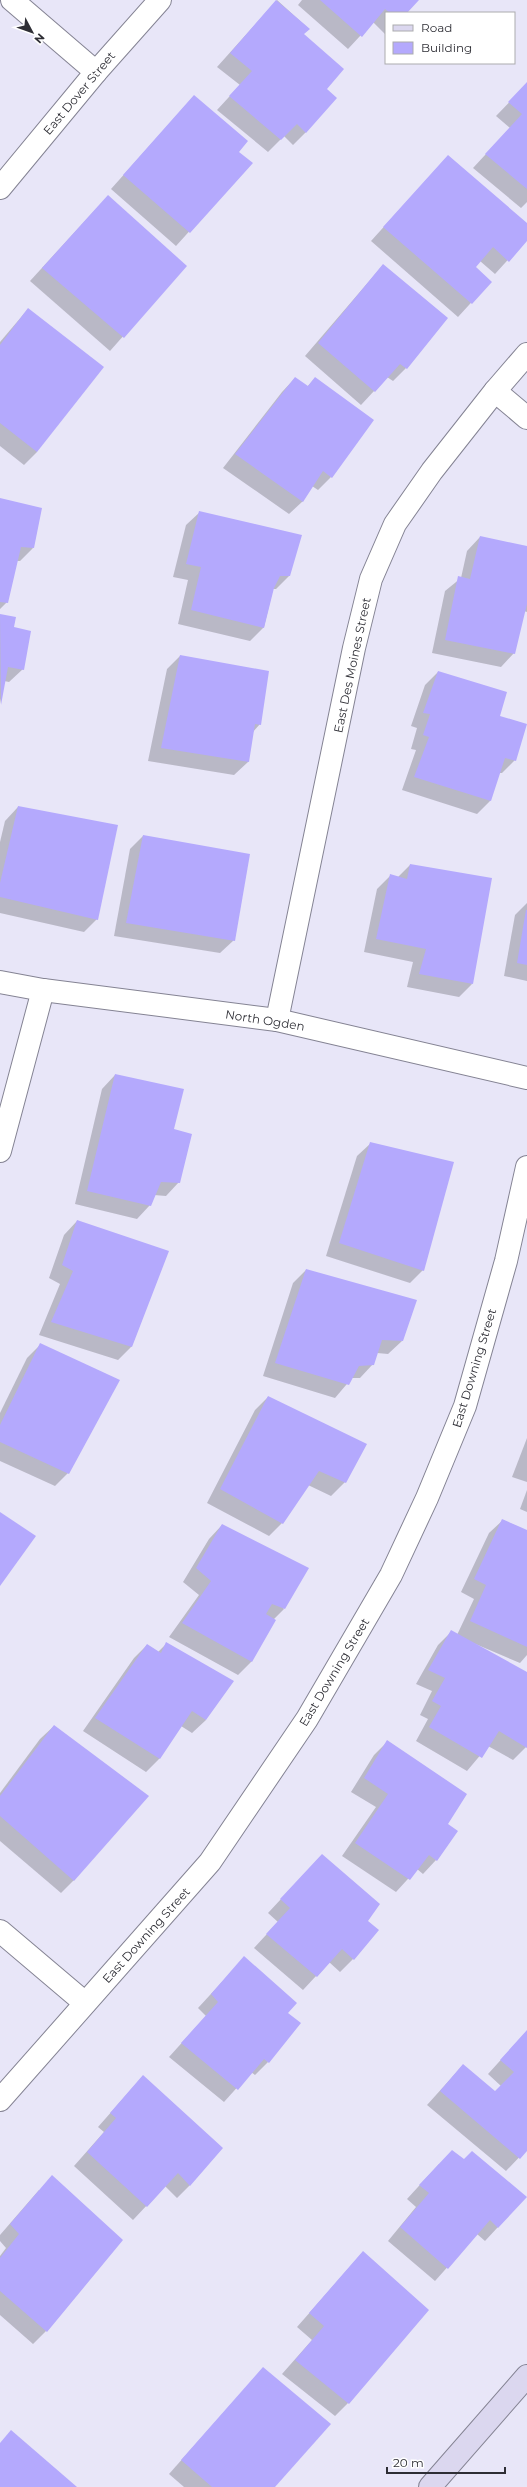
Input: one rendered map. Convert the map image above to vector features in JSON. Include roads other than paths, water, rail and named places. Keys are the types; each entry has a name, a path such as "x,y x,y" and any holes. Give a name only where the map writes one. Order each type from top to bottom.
{"street":[{"path":"12,0 96,72"},
{"name":"East Dover Street","path":"0,188 96,72 160,0"},
{"name":"East Des Moines Street","path":"277,1020 354,648 371,580 396,524 432,471 495,391 527,354"},
{"path":"495,391 527,418"},
{"name":"North Ogden","path":"0,982 42,990 277,1020 527,1078"},
{"path":"0,1151 42,990"},
{"name":"East Downing Street","path":"0,2100 210,1862 306,1719 391,1575 427,1498 464,1406 506,1261 527,1167"},
{"path":"0,1931 85,2003"},
{"path":"430,2487 527,2376"}]}
